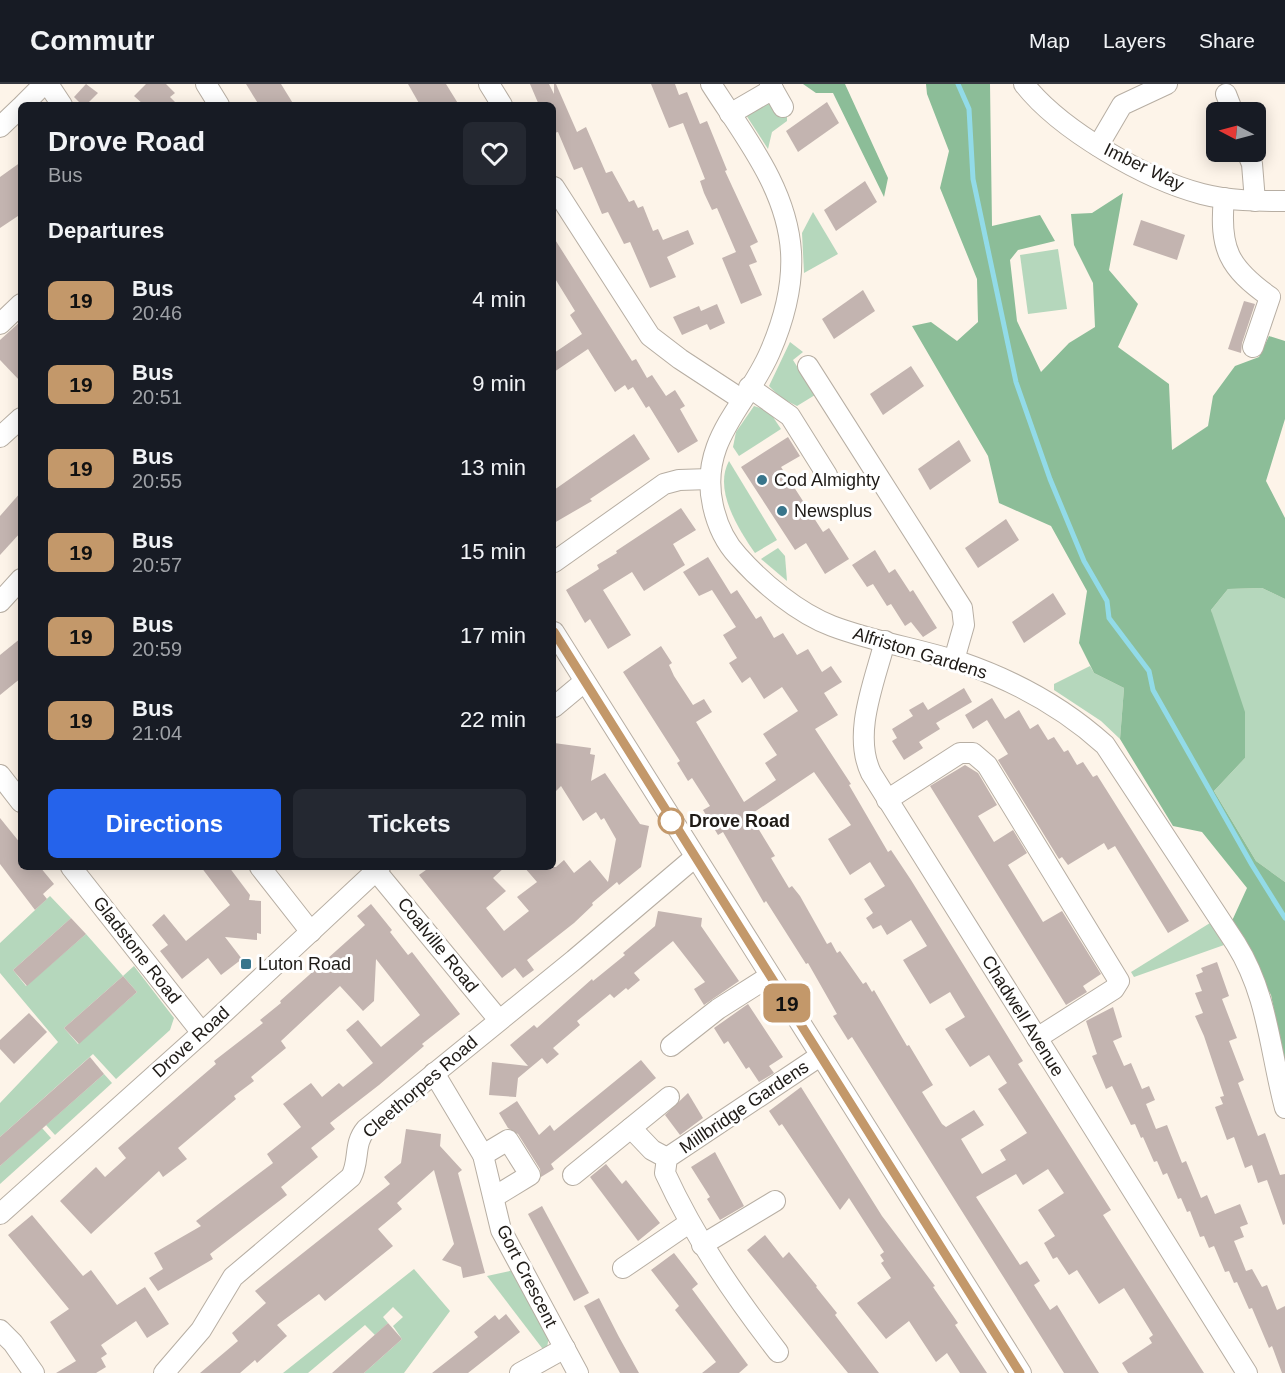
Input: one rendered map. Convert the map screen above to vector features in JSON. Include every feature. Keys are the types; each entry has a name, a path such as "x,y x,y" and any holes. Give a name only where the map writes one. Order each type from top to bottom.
{"street":[{"path":"206,84 217,102"},
{"path":"489,84 500,102"},
{"path":"556,561 664,484 679,480 710,479 718,444 745,393 764,364 776,338 788,294 791,255 785,214 774,187 711,84"},
{"name":"Imber Way","path":"1024,84 1042,104 1098,146 1142,170 1201,194 1255,201 1285,201"},
{"path":"1098,146 1122,105 1167,84"},
{"path":"730,114 771,86 783,107"},
{"path":"33,93 55,102"},
{"path":"0,128 18,109"},
{"path":"1251,162 1255,201"},
{"path":"556,190 650,336 671,353 790,416 827,475"},
{"path":"1224,198 1222,230 1226,251 1236,268 1270,297 1253,347"},
{"path":"0,324 18,307"},
{"path":"808,366 962,608 964,626 954,660"},
{"path":"0,437 18,421"},
{"name":"Alfriston Gardens","path":"710,479 714,511 733,551 746,565 790,601 816,618 849,632 954,660 1017,686 1043,699 1093,734 1115,758 1252,972 1264,1009 1285,1108"},
{"path":"0,602 18,582"},
{"path":"556,635 694,858 1021,1373"},
{"name":"Chadwell Avenue","path":"885,641 867,714 864,744 869,769 1247,1373"},
{"path":"556,705 584,682"},
{"path":"887,800 960,753 973,753 987,765 1119,981 1114,989 1037,1038"},
{"path":"0,776 18,798"},
{"name":"Cleethorpes Road","path":"164,1373 201,1330 233,1277 351,1178 355,1170 359,1139 366,1129 694,858"},
{"name":"Gladstone Road","path":"73,870 202,1033"},
{"path":"262,870 311,932"},
{"name":"Drove Road","path":"0,1214 202,1033 377,870"},
{"name":"Coalville Road","path":"379,870 499,1020"},
{"path":"671,1046 718,1009 770,976"},
{"name":"Millbridge Gardens","path":"778,1352 717,1270 689,1223 665,1173 667,1158 820,1056"},
{"name":"Gort Crescent","path":"434,1073 483,1155 506,1241 578,1373"},
{"path":"573,1175 669,1097"},
{"name":"Millbridge Gardens","path":"631,1128 652,1150 667,1158"},
{"path":"483,1155 508,1140 530,1175 494,1197"},
{"path":"702,1245 775,1201"},
{"path":"623,1268 689,1223"},
{"path":"0,1330 14,1343 34,1373"},
{"name":"Gort Crescent","path":"520,1373 565,1348"}],"green space":[{"path":"803,84 845,84 888,178 884,197 833,93 816,93"},
{"path":"926,84 990,84 992,226 1040,215 1055,241 1018,250 1010,260 1017,321 1041,372 1069,343 1095,327 1093,283 1074,245 1071,214 1092,213 1123,193 1109,270 1138,304 1118,347 1169,384 1172,450 1208,426 1213,396 1235,366 1259,357 1269,336 1285,341 1285,419 1266,481 1285,518 1285,599 1262,588 1228,589 1211,610 1245,712 1245,758 1214,791 1256,861 1285,882 1285,1064 1271,995 1231,923 1247,888 1202,832 1173,826 1120,739 1124,688 1094,673 1079,643 1087,591 1051,526 999,503 988,456 912,326 931,322 957,341 978,322 977,279 940,188 949,151 927,94"},
{"path":"769,100 787,117 787,121 772,132 768,149 746,115"},
{"path":"813,212 838,254 804,273 802,233"},
{"path":"1058,249 1067,309 1028,314 1020,255"},
{"path":"790,342 803,352 793,360 815,395 797,406 781,398 769,386"},
{"path":"754,406 769,411 781,429 739,456 733,447 736,432"},
{"path":"729,461 777,540 755,553 742,533 726,497 725,472"},
{"path":"778,548 785,556 787,581 761,559"},
{"path":"1262,588 1285,599 1285,882 1256,861 1214,791 1245,758 1211,610 1228,589"},
{"path":"1090,666 1094,673 1124,688 1120,739 1101,721 1054,690 1054,684"},
{"path":"50,896 71,918 13,970 26,986 86,934 123,976 134,966 174,1018 170,1030 116,1079 93,1054 0,1137 0,1103 58,1042 0,973 0,943","holes":["123,976 137,992 78,1044 64,1028"]},
{"path":"1210,923 1224,945 1134,977 1131,972"},
{"path":"104,1074 112,1083 55,1135 46,1125"},
{"path":"42,1128 51,1138 0,1184 0,1166"},
{"path":"414,1269 450,1311 404,1373 364,1373 402,1339 393,1326 403,1317 393,1307 383,1317 388,1323 375,1335 365,1325 308,1373 283,1373"},
{"path":"514,1270 549,1336 547,1348 542,1348 487,1276"}],"building":[{"path":"86,84 98,93 89,102 79,102 74,97"},
{"path":"146,84 166,84 175,93 170,97 175,102 141,102 134,96"},
{"path":"246,84 281,84 292,102 257,102"},
{"path":"408,84 446,84 457,102 418,102"},
{"path":"530,84 549,84 554,94 554,84 556,84 577,132 586,127 606,173 612,171 629,202 634,200 638,208 643,206 653,231 658,229 663,240 688,230 694,244 667,257 676,277 650,288 630,242 624,244 608,212 602,214 582,167 574,170 558,132 556,132 556,102 538,102"},
{"path":"651,84 675,84 679,95 687,92 700,124 707,121 727,170 725,171 758,242 750,246 757,262 749,265 762,295 741,304 722,258 736,252 717,208 712,210 704,193 700,181 705,179 683,123 669,128"},
{"path":"827,102 839,123 798,152 786,131"},
{"path":"18,164 18,216 0,228 0,177"},
{"path":"865,181 877,202 836,231 824,210"},
{"path":"1141,220 1185,235 1177,260 1133,245"},
{"path":"556,241 632,361 636,359 647,378 652,375 666,396 675,390 685,406 680,409 698,441 678,453 649,406 646,408 633,387 628,390 625,385 615,392 588,349 556,371 556,352 582,334 570,315 575,311 556,280"},
{"path":"863,290 875,311 834,339 822,319"},
{"path":"1244,301 1255,304 1241,353 1228,349"},
{"path":"717,304 725,323 710,330 707,324 682,335 673,317 699,306 701,311"},
{"path":"18,324 18,379 0,360 0,340"},
{"path":"911,366 924,386 883,415 870,394"},
{"path":"634,434 650,459 590,499 592,501 556,522 556,489"},
{"path":"788,437 800,456 781,467 823,532 829,528 849,559 825,574 806,543 795,550 741,467"},
{"path":"959,440 971,461 930,490 918,469"},
{"path":"18,495 18,535 0,555 0,516"},
{"path":"681,508 696,530 673,544 685,565 644,591 632,572 603,590 631,635 608,649 590,619 585,623 566,590 599,569 597,565 617,553 616,551"},
{"path":"1006,519 1019,540 978,568 965,548"},
{"path":"875,550 889,573 895,569 910,592 913,590 937,628 923,637 911,622 905,626 891,604 887,606 873,584 867,587 852,565"},
{"path":"708,557 731,594 737,590 756,619 761,616 774,638 783,633 797,655 808,649 822,672 831,666 842,682 824,693 838,715 815,729 851,784 849,785 888,852 891,850 911,880 1023,1061 1018,1064 1111,1210 1103,1215 1204,1373 1128,1373 1122,1363 1152,1343 1149,1338 1153,1335 1124,1288 1099,1304 1077,1270 1069,1275 1057,1257 1053,1259 1044,1243 1055,1236 1038,1210 1064,1193 1048,1169 1023,1185 1016,1174 976,1197 1020,1265 1027,1261 1040,1281 1034,1285 1050,1310 1057,1305 1099,1373 1064,1373 852,1037 848,1040 833,1016 837,1014 808,963 806,964 766,901 764,903 723,832 718,835 703,810 710,806 692,778 688,781 677,763 680,761 623,672 661,646 672,663 669,665 674,676 693,705 704,699 712,712 696,722 744,802 776,780 765,763 777,755 763,734 798,711 782,687 764,699 750,677 742,683 729,663 737,658 723,635 736,627 712,590 699,596 683,572","holes":["814,772 851,825 828,839 850,875 870,862 885,886 864,899 873,913 866,918 873,929 881,925 887,935 911,920 927,946 903,960 930,1004 950,992 965,1017 945,1029 970,1067 989,1055 1007,1083 998,1089 1027,1133 1000,1150 1006,1160 982,1174 961,1139 984,1125 974,1110 946,1127 942,1124 922,1092 933,1085 909,1045 907,1046 874,990 872,992 866,982 863,984 840,951 837,953 831,942 827,944 800,896 792,886 789,888 771,858 775,856 750,815"]},
{"path":"1053,593 1066,614 1024,643 1012,622"},
{"path":"18,640 18,680 0,695 0,655"},
{"path":"964,688 972,702 936,723 940,729 919,742 923,748 904,760 892,741 897,738 892,729 913,716 909,710 923,702 928,710"},
{"path":"992,698 1005,719 1019,710 1030,729 1038,724 1048,740 1054,737 1064,752 1068,750 1077,765 1083,762 1093,777 1097,775 1189,921 1168,933 1115,846 1108,850 1104,843 1068,865 1062,857 1059,859 998,760 1008,754 987,720 973,729 965,715"},
{"path":"556,743 591,748 590,754 595,755 591,781 605,773 640,824 649,826 641,867 619,885 617,882 592,903 593,905 574,923 527,960 534,970 523,978 515,968 502,978 419,875 426,870 502,870 493,878 506,891 486,908 504,931 529,911 517,897 537,882 527,870 556,870 556,867 564,860 574,873 590,860 608,882 616,839 604,818 601,820 596,812 583,821 561,786 556,791"},
{"path":"965,765 978,773 997,805 978,816 994,842 1013,830 1027,853 1008,865 1043,922 1062,911 1101,974 1083,986 1087,992 1066,1005 930,786"},
{"path":"0,818 18,840 18,870 42,870 54,884 43,894 47,899 35,910 0,864"},
{"path":"203,870 231,870 250,895 249,900 261,901 261,934 257,933 257,940 225,937 242,959 221,975 208,958 182,979 160,951 168,945 152,925 164,914 186,941 230,905"},
{"path":"371,904 408,955 412,952 460,1014 422,1044 424,1046 379,1085 330,1123 335,1129 311,1148 318,1157 281,1187 287,1195 210,1254 213,1259 158,1291 149,1278 163,1269 154,1253 201,1226 196,1221 273,1163 267,1154 301,1127 283,1104 311,1083 322,1097 339,1083 343,1087 373,1063 346,1030 358,1020 381,1047 420,1015 376,959 374,1001 363,1011 340,986 281,1041 286,1048 251,1077 254,1081 234,1096 236,1099 178,1148 187,1159 163,1177 159,1171 91,1234 60,1201 96,1167 105,1177 126,1158 118,1148 216,1064 214,1061 263,1023 260,1020 365,925 357,916"},
{"path":"658,911 702,918 701,926 739,981 704,1005 694,989 705,982 673,941 634,973 640,980 628,990 626,988 614,998 610,994 577,1021 580,1025 553,1048 559,1054 547,1064 542,1058 518,1078 516,1097 489,1095 492,1062 528,1066 510,1045 534,1025 537,1028 592,979 593,981 625,955 623,953 655,926"},
{"path":"71,918 86,934 27,986 13,970"},
{"path":"1217,962 1229,996 1222,999 1237,1038 1229,1041 1244,1080 1238,1083 1258,1136 1265,1133 1280,1175 1285,1174 1285,1224 1283,1225 1267,1180 1258,1183 1252,1165 1245,1168 1234,1137 1227,1140 1215,1107 1223,1104 1220,1097 1224,1096 1195,1016 1203,1013 1195,993 1202,991 1196,975 1203,972 1201,968"},
{"path":"123,976 137,992 79,1044 64,1028"},
{"path":"748,1004 783,1057 769,1066 774,1073 759,1082 749,1067 746,1069 728,1041 724,1044 714,1028"},
{"path":"1113,1007 1122,1037 1113,1041 1124,1066 1131,1063 1142,1089 1149,1086 1155,1100 1146,1104 1156,1129 1167,1125 1182,1163 1186,1161 1201,1198 1207,1195 1215,1214 1240,1204 1248,1224 1240,1227 1244,1237 1234,1241 1246,1271 1252,1269 1262,1287 1267,1285 1277,1310 1285,1306 1285,1373 1282,1373 1272,1346 1269,1348 1252,1308 1249,1309 1237,1282 1234,1283 1229,1271 1225,1272 1214,1246 1209,1248 1204,1236 1200,1237 1190,1211 1187,1212 1181,1198 1178,1199 1167,1173 1163,1175 1157,1161 1154,1162 1143,1137 1141,1138 1135,1124 1131,1125 1112,1086 1106,1089 1092,1056 1097,1054 1086,1021"},
{"path":"29,1013 47,1032 14,1064 0,1049 0,1040"},
{"path":"90,1057 104,1074 0,1166 0,1137"},
{"path":"641,1060 656,1078 551,1164 554,1169 541,1177 540,1169 518,1134 508,1128 499,1113 517,1101 539,1135 550,1125 554,1131"},
{"path":"801,1087 882,1216 935,1286 933,1287 958,1323 955,1325 987,1373 960,1373 947,1353 936,1362 909,1321 886,1339 857,1303 891,1278 881,1263 884,1261 880,1255 884,1252 849,1198 840,1210 782,1124 779,1126 769,1111"},
{"path":"688,1093 703,1118 680,1135 665,1115"},
{"path":"406,1129 441,1134 440,1146 462,1170 458,1173 485,1273 463,1278 461,1267 442,1260 454,1244 434,1170 397,1203 402,1209 378,1229 393,1246 325,1301 319,1294 277,1325 287,1336 257,1363 255,1360 240,1373 200,1373 238,1341 232,1333 266,1303 255,1291 390,1184 384,1177 401,1163"},
{"path":"715,1152 744,1206 720,1220 707,1199 710,1197 691,1167"},
{"path":"606,1164 622,1184 626,1180 660,1223 638,1241 590,1177"},
{"path":"542,1206 589,1293 574,1301 528,1214"},
{"path":"32,1215 83,1276 91,1270 117,1305 145,1287 169,1324 147,1338 136,1321 101,1345 107,1354 101,1358 106,1367 96,1373 56,1373 76,1361 50,1322 69,1309 8,1235"},
{"path":"765,1235 783,1258 789,1252 817,1286 837,1313 835,1315 879,1373 848,1373 747,1250"},
{"path":"674,1253 698,1284 692,1289 748,1365 739,1373 702,1373 716,1362 675,1310 679,1306 651,1270"},
{"path":"599,1298 639,1373 620,1373 609,1353 584,1306"},
{"path":"506,1314 520,1332 468,1373 432,1373 478,1337 474,1332 495,1315 499,1320"},
{"path":"388,1323 402,1339 364,1373 332,1373"}],"waterway":[{"path":"958,84 969,109 973,179 1016,382 1050,479 1084,561 1107,601 1109,618 1149,671 1153,690 1252,865 1285,918"}],"bus line":[{"name":"19","path":"556,635 1020,1373"}],"place":[{"name":"Cod Almighty","path":"762,480"},
{"name":"Newsplus","path":"782,511"},
{"name":"Drove Road","path":"671,821"},
{"name":"Luton Road","path":"246,964"}]}
